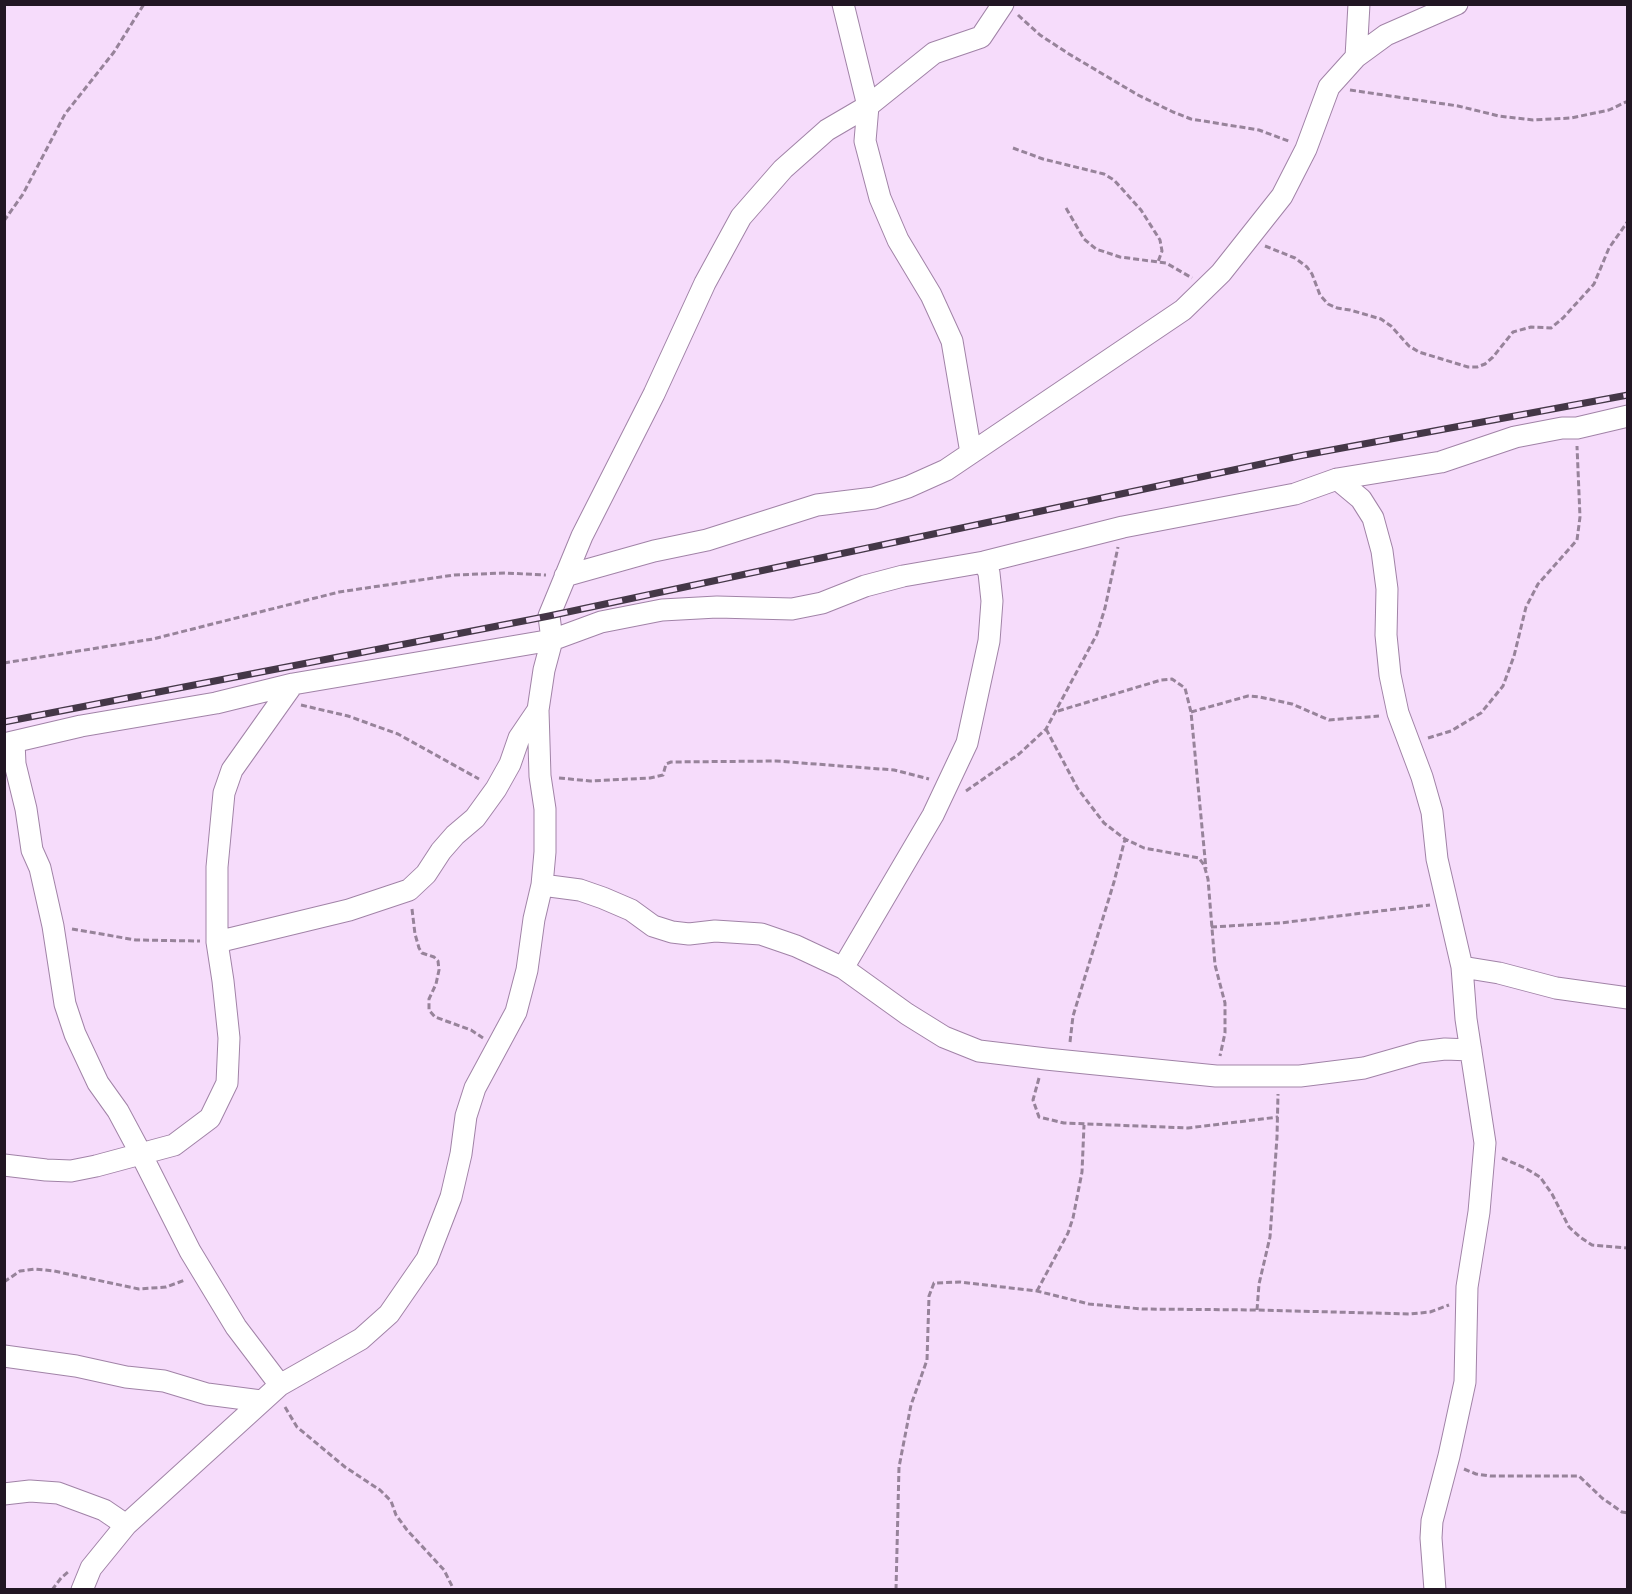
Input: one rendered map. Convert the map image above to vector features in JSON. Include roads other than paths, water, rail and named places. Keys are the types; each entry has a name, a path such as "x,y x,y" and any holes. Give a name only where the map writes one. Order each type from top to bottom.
{"street":[{"path":"843,4 868,106 865,141 880,198 898,240 931,295 952,341 971,453"},
{"path":"1356,57 1359,4"},
{"path":"565,576 654,551 707,540 817,505 874,498 908,487 936,474 971,453 1183,310 1221,273 1282,196 1306,148 1329,87 1356,57 1386,35 1457,4"},
{"path":"81,1590 91,1568 126,1525 280,1385 361,1339 389,1314 427,1259 451,1197 461,1154 466,1116 475,1088 516,1012 527,970 534,919 542,885 545,852 545,809 540,776 538,710 544,670 552,640 549,616 582,536 654,394 705,283 741,217 783,169 827,130 868,106 934,53 981,37 1009,8"},
{"path":"280,1385 236,1327 190,1251 118,1111 98,1083 75,1034 65,1004 53,926 40,868 32,850 26,809 9,743 81,726 288,693 552,640 601,622 662,609 717,607 792,609 822,603 865,586 903,576 984,562 1123,527 1295,494 1337,479 1441,462 1515,437 1562,428 1577,428 1628,416"},
{"path":"1337,479 1361,499 1373,518 1382,551 1387,589 1386,635 1390,675 1398,713 1422,777 1432,812 1437,859 1462,967 1466,1018 1485,1143 1479,1212 1467,1287 1466,1382 1432,1521 1431,1538 1436,1590"},
{"path":"843,968 933,815 955,789 989,640 992,601 989,573 984,562"},
{"path":"4,1165 71,1171 174,1145 210,1118 227,1083 229,1038 217,942 218,856 224,793 232,770 288,693"},
{"path":"217,942 349,910 409,890 426,874 455,835 475,818 496,789 510,764 519,738 538,710"},
{"path":"542,885 580,890 603,898 631,910 653,926 672,932 689,934 715,931 761,934 796,946 843,968 906,1014 944,1037 979,1051 1216,1076 1300,1076 1375,1066 1420,1052 1445,1049 1471,1050"},
{"path":"1462,967 1499,973 1556,988 1628,998"},
{"path":"4,1356 76,1366 126,1377 164,1381 207,1394 261,1401"},
{"path":"4,1494 30,1491 58,1493 104,1510 126,1525"}],"railway":[{"path":"4,722 549,616 1299,456 1628,395"}]}
